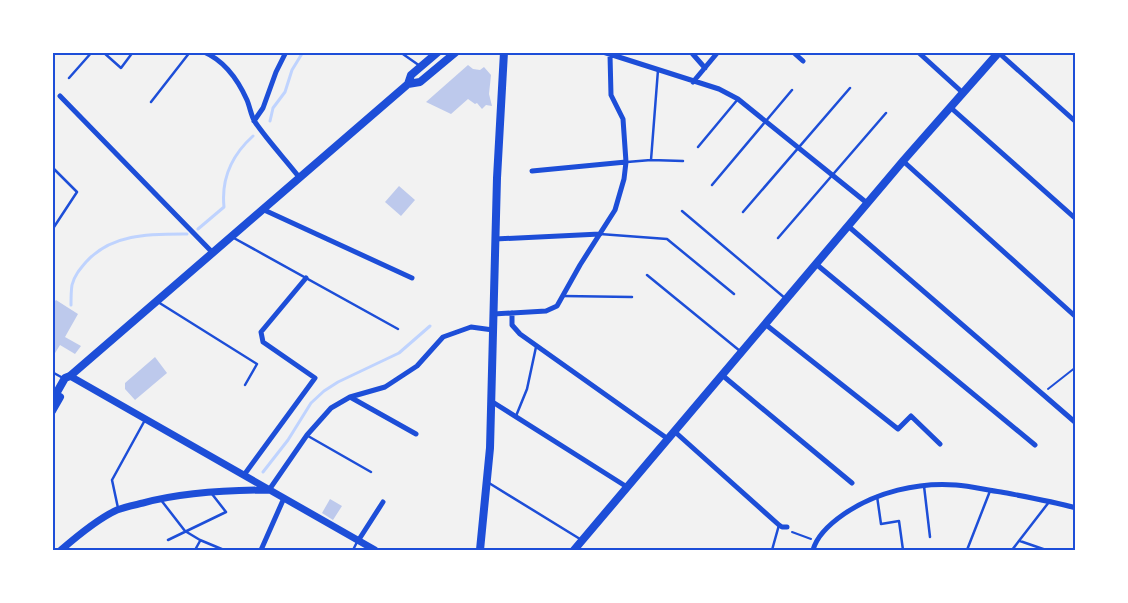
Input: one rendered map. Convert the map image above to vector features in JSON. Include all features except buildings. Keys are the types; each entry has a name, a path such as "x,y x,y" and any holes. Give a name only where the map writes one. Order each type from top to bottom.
{"main road":[{"path":"408,84 411,75 438,52"},
{"path":"52,401 68,377 212,252 408,84 420,82 456,52"},
{"path":"480,550 488,483 504,52"},
{"path":"574,550 903,161 999,53"},
{"path":"52,410 68,377"}],"street":[{"path":"204,52 217,55 238,83 248,102 254,121 299,177"},
{"path":"254,121 263,108 276,72 286,52"},
{"path":"603,52 720,89 765,121 867,204"},
{"path":"691,52 704,68"},
{"path":"693,82 718,52"},
{"path":"793,52 803,61"},
{"path":"918,52 963,93"},
{"path":"999,53 1076,122"},
{"path":"494,314 546,311 557,306 615,210 624,178 626,162 623,119 611,95 610,55"},
{"path":"60,96 212,252"},
{"path":"950,107 1076,220"},
{"path":"903,161 1076,317"},
{"path":"532,171 626,162"},
{"path":"262,210 412,278"},
{"path":"848,226 1076,422"},
{"path":"496,240 600,234"},
{"path":"816,264 1035,446"},
{"path":"244,475 315,378 263,342 261,332 306,278"},
{"path":"512,313 512,325 520,334 668,439"},
{"path":"765,324 898,429 910,416 940,444"},
{"path":"269,490 307,435 331,408 350,397 385,387 417,366 443,337 471,327 493,330"},
{"path":"722,375 852,483"},
{"path":"68,377 145,418 375,550"},
{"path":"350,397 416,434"},
{"path":"491,401 627,487"},
{"path":"674,431 783,526"},
{"path":"813,550 815,541 833,521 858,504 877,496 924,486 956,485 1050,501 1076,508"},
{"path":"61,550 119,509 160,499 211,492 269,490"},
{"path":"260,550 284,498"},
{"path":"358,540 383,502"}],"lane":[{"path":"69,78 92,52"},
{"path":"104,52 120,68 133,52"},
{"path":"152,102 190,52"},
{"path":"400,52 421,67"},
{"path":"651,160 658,70"},
{"path":"743,212 850,88"},
{"path":"712,185 792,90"},
{"path":"698,147 738,100"},
{"path":"778,238 886,112"},
{"path":"626,162 651,160 683,161"},
{"path":"52,167 77,192 52,230"},
{"path":"682,211 786,299"},
{"path":"600,234 667,239 734,294"},
{"path":"231,236 398,328"},
{"path":"647,275 742,352"},
{"path":"563,296 632,297"},
{"path":"156,301 257,364 245,385"},
{"path":"516,417 526,390 536,345"},
{"path":"52,372 68,377"},
{"path":"119,509 112,480 145,418"},
{"path":"307,435 371,472"},
{"path":"488,483 583,540"},
{"path":"924,486 930,537"},
{"path":"967,550 990,490"},
{"path":"168,540 226,512 211,492"},
{"path":"877,496 881,524 899,521 904,550"},
{"path":"160,499 185,531 200,540 224,550"},
{"path":"1012,550 1050,501"},
{"path":"772,550 783,526"},
{"path":"195,550 200,540"},
{"path":"353,550 358,540"},
{"path":"1020,541 1046,550"}],"path":[{"path":"1042,394 1076,367"},
{"path":"783,526 815,541"}],"waterway":[{"path":"270,121 273,108 285,92 292,70 303,52"},
{"path":"198,229 224,207 226,177 239,151 253,136"},
{"path":"71,305 72,285 76,276 79,270 96,252 120,240 133,237 187,234"},
{"path":"263,472 288,440 311,403 324,391 338,382 399,353 430,326"}]}
